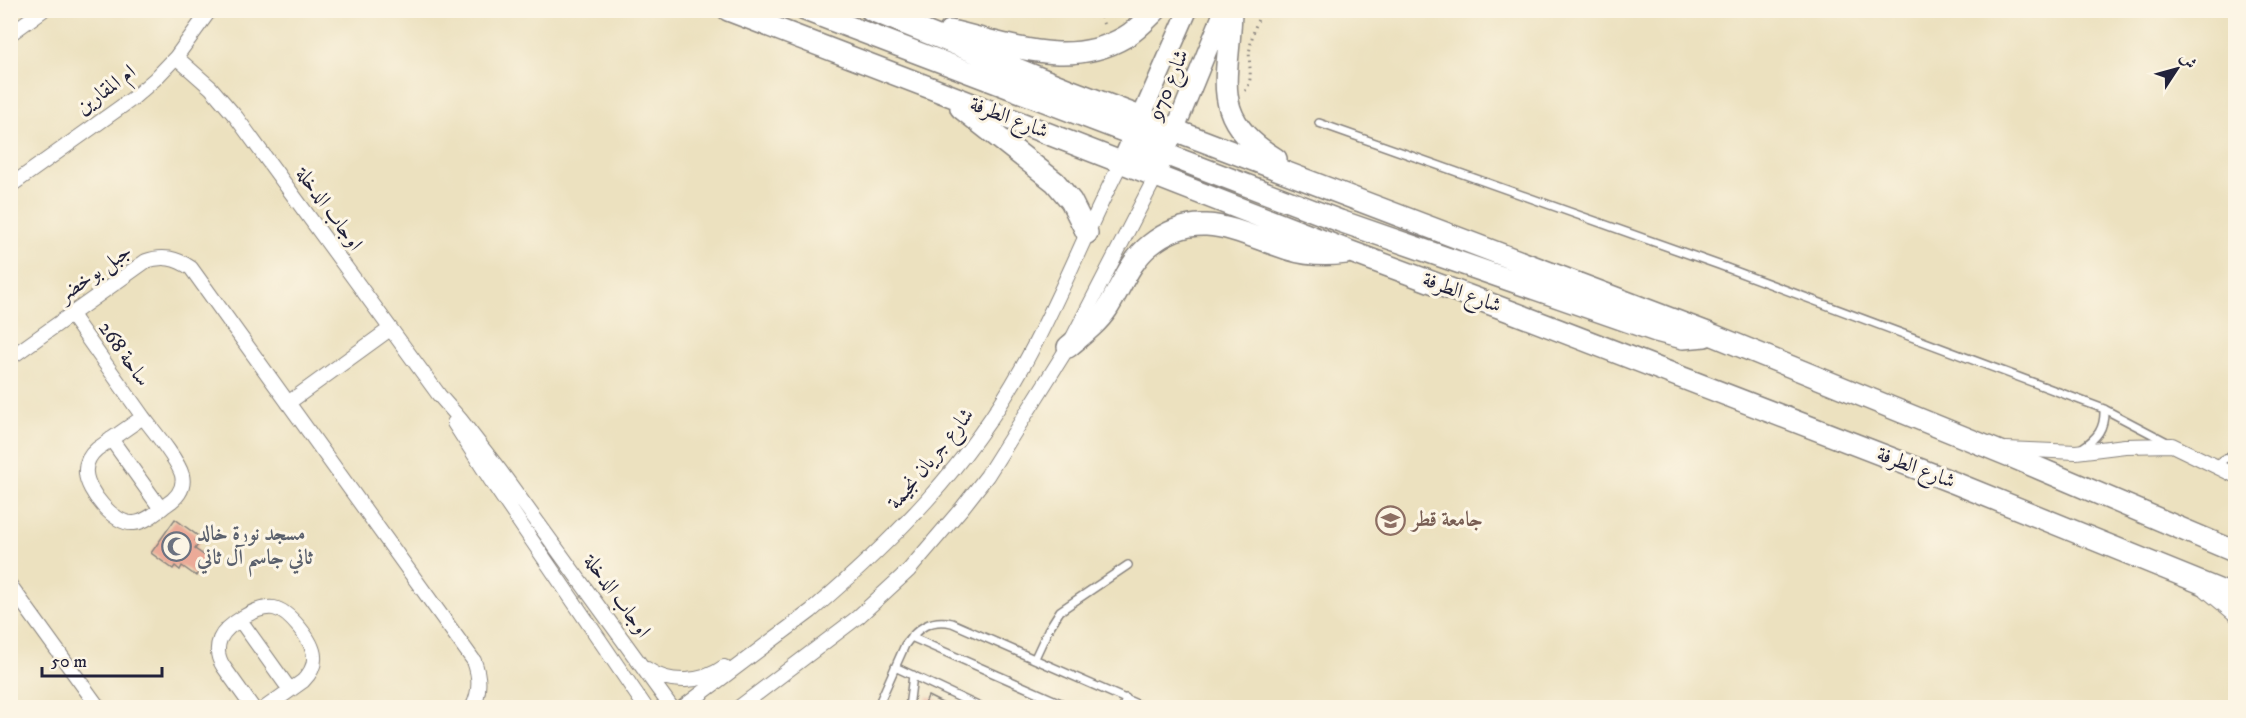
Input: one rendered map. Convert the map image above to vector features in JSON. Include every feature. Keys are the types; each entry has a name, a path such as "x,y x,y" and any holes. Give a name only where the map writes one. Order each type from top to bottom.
{"main road":[{"path":"736,14 765,10"},
{"path":"805,10 1138,126"},
{"path":"871,10 1068,90 1158,136 1175,130 1713,335 1991,448 2235,552"},
{"path":"897,20 1035,52 1064,54 1091,51 1124,38 1156,10"},
{"name":"شارع 970","path":"1121,163 1188,10"},
{"name":"شارع 970","path":"1156,176 1224,10"},
{"path":"1231,10 1225,72 1227,100 1238,125 1253,145 1276,159 1291,175"},
{"name":"شارع الطرفة","path":"736,14 1955,483 2235,597"},
{"path":"936,90 987,126 1055,182 1071,201 1087,233"},
{"path":"1121,163 1142,154 1166,154 1340,221 1656,331 1683,338 1713,335"},
{"path":"1068,347 1094,326 1140,255 1165,234 1176,229 1187,226 1222,226 1289,250 1317,255 1351,252"}],"street":[{"path":"10,34 43,10"},
{"name":"ام المقارين","path":"10,186 132,99 176,57 210,10"},
{"name":"اوجاب الدخلة","path":"176,57 211,88 236,117 439,395 501,472 672,708"},
{"name":"شارع جريان نجيمة","path":"682,708 811,611 885,546 942,485 982,433 1003,401 1040,335 1121,163"},
{"path":"738,708 858,617 924,553 987,476 1068,347 1156,176"},
{"name":"جبل بوخضر","path":"10,358 146,261 161,257 177,260 191,268 474,661 479,688 472,708"},
{"name":"ساحة 268","path":"71,315 177,465 183,478 176,497 161,509 142,521 135,523 120,521 108,512 88,481 86,466 92,454 143,417"},
{"path":"288,402 390,328"},
{"name":"اوجاب الدخلة","path":"439,395 490,479 646,708"},
{"path":"111,439 161,509"},
{"path":"1991,448 2076,452 2126,446 2172,445 2235,476"},
{"name":"شارع الطرفة","path":"2195,580 2235,615"},
{"path":"10,585 99,708"},
{"path":"253,708 223,666 218,653 223,633 257,609 264,607 279,609 291,618 309,642 314,656 312,670 303,681 265,708"},
{"path":"640,663 656,675 666,678 688,680 699,678 721,669 782,622 811,611"},
{"path":"240,620 290,690"}],"lane":[{"path":"1320,123 1719,265 2104,409 2172,445"},
{"path":"2076,452 2101,431 2104,425 2104,409"},
{"path":"2212,466 2235,452"},
{"path":"1035,658 1047,630 1060,611 1128,565"},
{"path":"877,708 911,637 926,625 946,621 1146,708"},
{"path":"911,637 1072,708"},
{"path":"896,667 982,708"},
{"path":"909,708 913,675"},
{"path":"1123,708 1126,698"}],"path":[{"path":"1227,100 1241,94 1250,85 1249,50 1262,10"}],"building":[{"name":"مسجد نورة خالد ثاني جاسم آل ثاني","path":"175,519 198,536 195,540 199,543 195,549 208,558 196,576 182,566 180,570 175,566 173,569 151,553"},
{"path":"928,696 952,708 923,708"}],"place":[{"name":"جامعة قطر","path":"1391,520"},
{"name":"مسجد نورة خالد ثاني جاسم آل ثاني","path":"176,546"}]}
